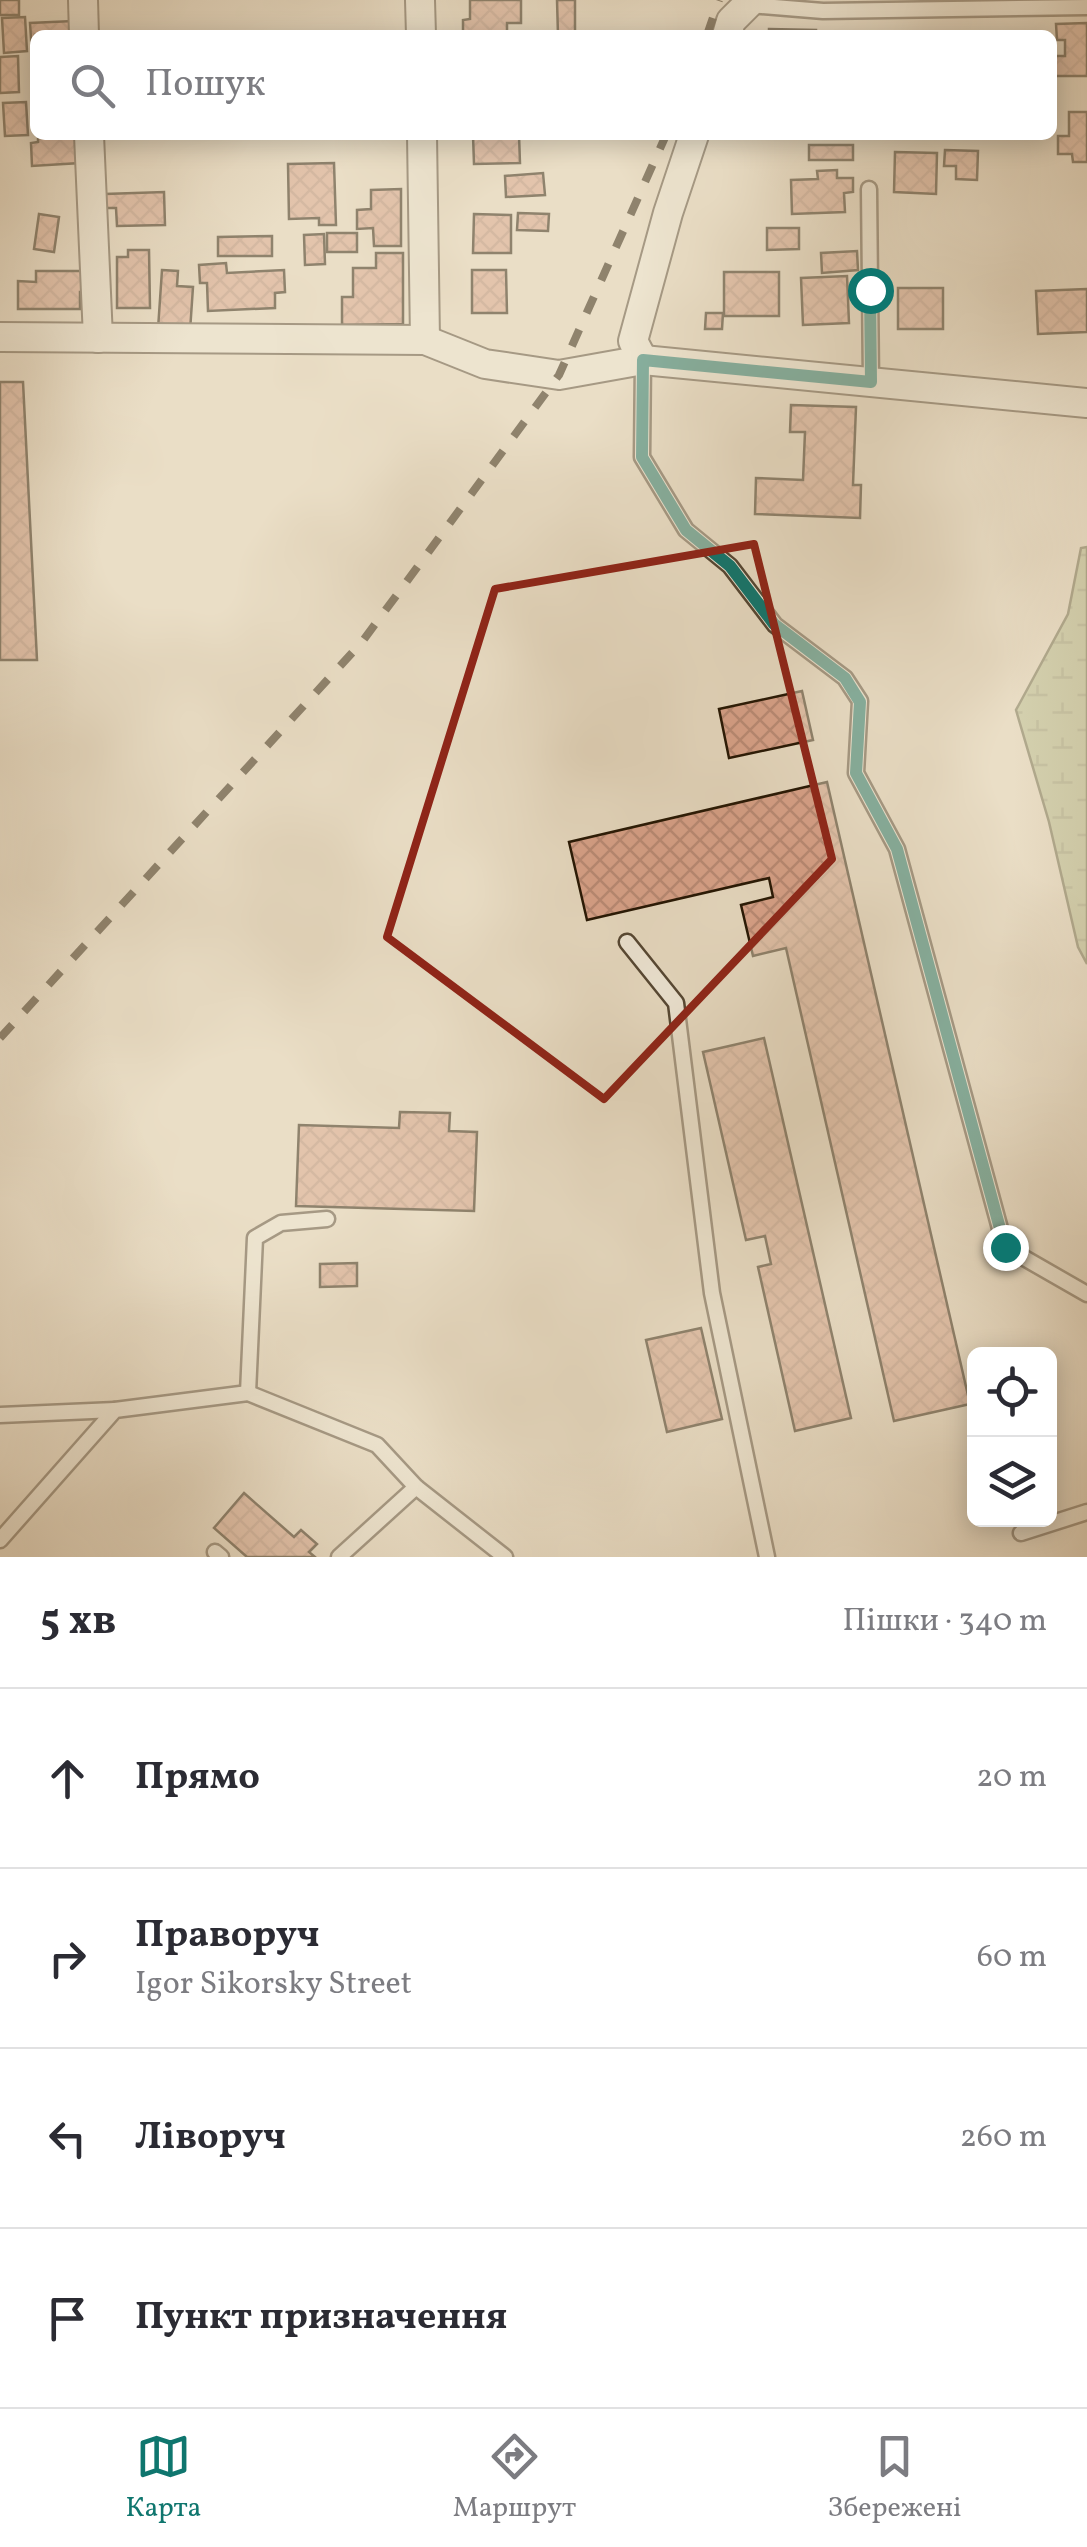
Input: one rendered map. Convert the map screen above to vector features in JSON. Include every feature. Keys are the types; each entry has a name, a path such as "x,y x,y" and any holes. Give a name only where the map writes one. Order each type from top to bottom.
{"street":[{"path":"83,0 84,30"},
{"path":"420,0 421,30"},
{"path":"729,30 731,22 751,2"},
{"path":"89,140 98,338"},
{"path":"422,140 425,340"},
{"path":"643,360 633,341 692,140"},
{"path":"0,337 425,340 485,364 559,376 643,360 1087,403"}],"lane":[{"path":"751,2 823,11 1087,7"},
{"path":"868,189 871,382"},
{"path":"643,360 642,457 686,530 730,566 774,624 845,678 860,702 856,773 897,849 1005,1247 1087,1294"},
{"path":"627,942 676,1003 712,1293 768,1557"},
{"path":"248,1393 255,1238 282,1223 327,1219"},
{"path":"0,1415 114,1410 248,1393 377,1445 416,1487 505,1557"},
{"path":"0,1540 114,1410"},
{"path":"339,1557 416,1487"},
{"path":"1020,1534 1087,1512"}],"highlighted area":[{"path":"754,544 832,859 604,1099 387,937 495,589"}],"green space":[{"path":"1087,547 1087,964 1078,947 1049,822 1016,710 1068,614 1081,548"}],"building":[{"path":"0,0 19,0 19,15 0,15"},
{"path":"470,0 521,0 521,23 507,23 507,30 463,30 463,20 470,19"},
{"path":"557,0 575,0 575,30 558,30"},
{"path":"25,17 27,51 4,53 2,18"},
{"path":"73,21 73,30 30,30 30,23"},
{"path":"1087,23 1087,76 1057,76 1057,56 1065,56 1065,40 1057,40 1056,24"},
{"path":"18,56 19,92 0,93 0,57"},
{"path":"26,102 28,135 5,136 3,103"},
{"path":"1069,112 1087,112 1087,162 1073,162 1072,154 1058,154 1058,136 1069,136"},
{"path":"79,140 80,163 32,166 31,143"},
{"path":"473,140 519,140 520,163 474,164"},
{"path":"809,145 853,145 853,160 809,160"},
{"path":"945,150 978,151 977,180 956,179 956,166 944,166"},
{"path":"895,152 937,153 936,194 894,192"},
{"path":"334,163 336,225 319,225 319,218 289,219 288,164"},
{"path":"837,170 837,178 853,178 853,192 844,193 845,212 792,214 791,180 818,179 817,171"},
{"path":"543,173 545,195 506,197 505,176"},
{"path":"401,189 401,246 374,246 373,228 357,229 357,210 371,209 371,190"},
{"path":"164,192 165,225 117,226 116,208 106,208 105,194"},
{"path":"518,213 549,214 548,231 517,230"},
{"path":"39,214 59,217 54,252 34,249"},
{"path":"474,214 511,215 511,253 473,253"},
{"path":"767,228 799,228 799,249 767,250"},
{"path":"327,233 357,233 357,252 327,252"},
{"path":"324,234 325,264 305,265 304,235"},
{"path":"272,236 272,256 218,256 218,237"},
{"path":"128,250 149,250 150,308 117,308 117,257 128,257"},
{"path":"857,251 858,270 822,273 821,253"},
{"path":"376,253 403,253 403,324 342,325 342,297 353,297 353,268 376,268"},
{"path":"226,263 227,273 284,270 285,292 275,293 275,308 208,311 207,283 200,283 199,265"},
{"path":"162,270 178,271 177,286 193,287 190,331 158,329"},
{"path":"472,270 506,270 507,313 472,313"},
{"path":"36,271 88,271 88,292 80,292 80,309 18,309 18,281 36,282"},
{"path":"724,272 779,272 779,316 724,316"},
{"path":"847,276 849,323 803,325 801,278"},
{"path":"898,288 943,288 943,329 898,329"},
{"path":"1087,289 1087,332 1038,334 1036,291"},
{"path":"706,313 723,313 722,329 705,329"},
{"path":"0,382 23,382 37,660 0,660"},
{"path":"791,405 856,407 853,485 861,485 860,518 755,514 756,478 803,480 805,432 790,432"},
{"path":"802,691 813,740 729,758 719,709"},
{"path":"827,782 967,1391 967,1405 894,1421 786,948 753,956 741,905 773,897 769,878 587,920 569,842"},
{"path":"764,1038 851,1418 795,1431 758,1267 771,1264 765,1236 746,1240 703,1052"},
{"path":"400,1112 450,1113 449,1131 477,1132 474,1211 296,1206 299,1125 399,1128"},
{"path":"357,1263 357,1286 320,1287 320,1264"},
{"path":"701,1328 722,1419 667,1432 646,1340"},
{"path":"244,1493 294,1537 301,1530 317,1544 309,1552 315,1557 247,1557 214,1528"}],"railway":[{"path":"709,30 719,0"},
{"path":"0,1038 362,642 559,375 664,140"}],"route":[{"path":"870,290 871,382 643,360 642,457 686,530 730,566 774,624 845,678 860,702 856,773 897,849 1005,1247"}]}
